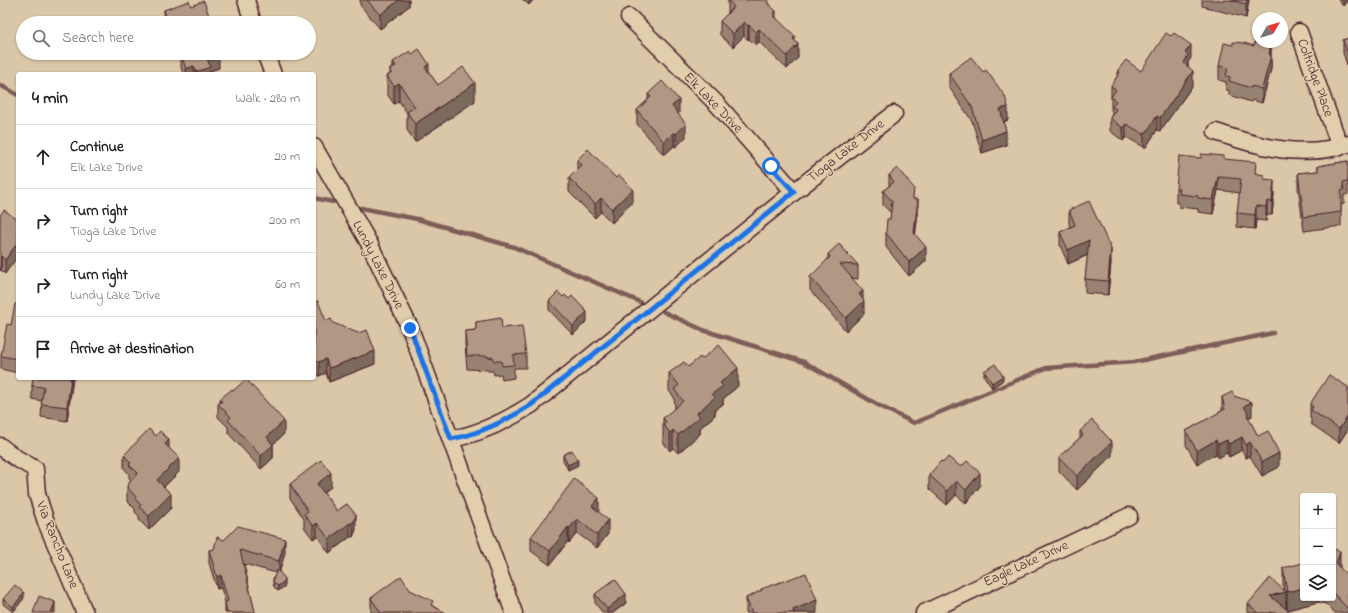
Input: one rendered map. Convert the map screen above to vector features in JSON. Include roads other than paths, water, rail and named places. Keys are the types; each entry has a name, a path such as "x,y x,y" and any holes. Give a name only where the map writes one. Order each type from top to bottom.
{"street":[{"path":"246,0 251,16"},
{"name":"Elk Lake Drive","path":"629,17 717,104 794,192"},
{"name":"Coltridge Place","path":"1299,32 1344,145"},
{"path":"268,60 272,72"},
{"name":"Tioga Lake Drive","path":"451,439 467,436 508,419 531,405 794,192 894,114"},
{"path":"1216,132 1249,144 1276,149 1308,151 1344,145"},
{"name":"Lundy Lake Drive","path":"316,150 369,243 410,328 514,613"},
{"name":"Via Rancho Lane","path":"0,446 34,469 37,494 46,522 85,613"},
{"name":"Eagle Lake Drive","path":"924,613 1129,516"}],"waterway":[{"path":"0,85 16,94"},
{"path":"316,198 333,202"},
{"path":"361,208 417,219 514,247 640,302"},
{"path":"664,312 703,330 804,362 878,405 914,423 1046,368 1134,362 1273,333"}]}
